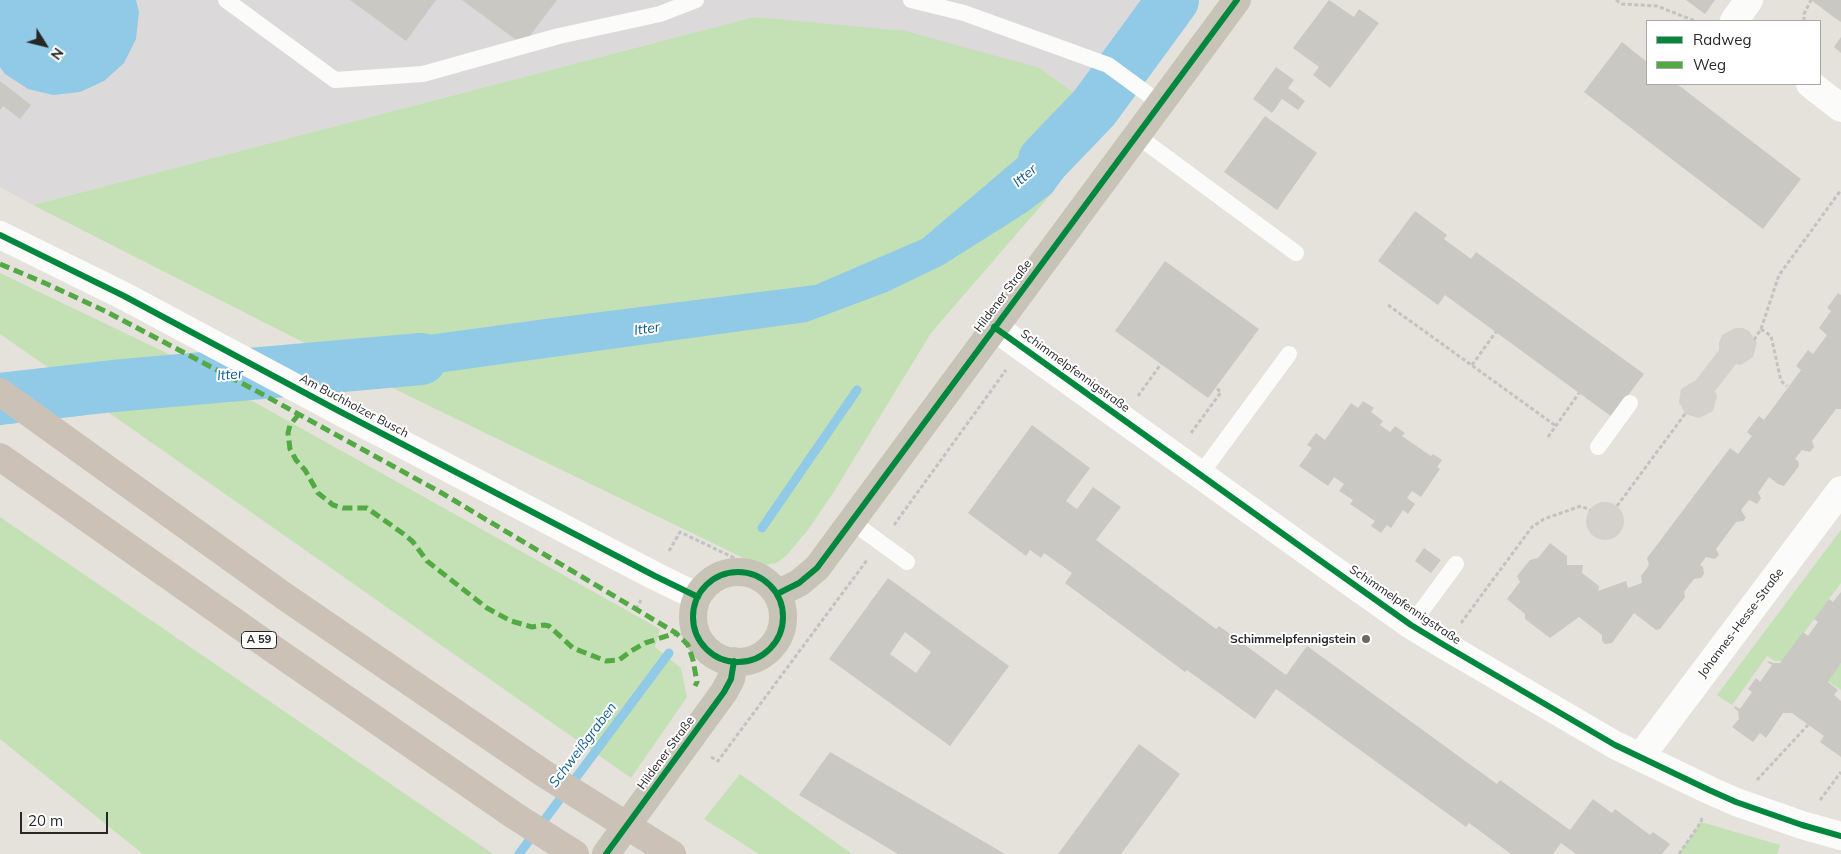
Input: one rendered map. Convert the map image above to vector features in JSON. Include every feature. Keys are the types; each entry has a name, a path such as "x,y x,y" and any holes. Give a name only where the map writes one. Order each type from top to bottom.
{"highway":[{"path":"0,392 284,596 543,773 672,854"},
{"name":"A 59","path":"3,459 263,642 515,816 575,854"}],"main road":[{"name":"Hildener Straße","path":"777,594 799,583 817,568 1136,135 1155,99 1237,0"},
{"path":"744,572 757,576 769,583 777,594 782,607 783,621 780,635 761,656 748,661 722,659 711,653 702,644 696,633 694,609 698,597 706,586 717,577 730,573 744,572"},
{"name":"Hildener Straße","path":"606,854 724,692 731,679 734,661"}],"street":[{"path":"1735,20 1749,0"},
{"path":"1811,85 1841,108"},
{"name":"Am Buchholzer Busch","path":"0,235 124,296 337,410 698,597"},
{"name":"Schimmelpfennigstraße","path":"994,327 1200,475 1444,646 1615,744 1709,790 1736,802 1802,825 1841,836"},
{"name":"Johannes-Hesse-Straße","path":"1640,756 1841,490"}],"lane":[{"path":"226,0 335,80 423,74 559,36 660,14 696,0"},
{"path":"911,0 964,13 1108,65 1155,99"},
{"path":"1136,135 1296,253"},
{"path":"1200,475 1290,354"},
{"path":"1598,447 1630,404"},
{"path":"851,522 906,562"},
{"path":"1412,625 1456,564"}],"path":[{"path":"1616,0 1622,4 1657,6 1692,20"},
{"path":"1804,20 1804,14 1811,0"},
{"path":"1754,340 1761,330 1779,275 1841,190"},
{"path":"1388,305 1556,426"},
{"path":"1761,330 1771,336 1781,381 1787,386"},
{"path":"1472,365 1496,332"},
{"path":"1122,418 1161,364"},
{"path":"1174,456 1221,392 1216,388"},
{"path":"1548,437 1579,393"},
{"path":"1616,506 1685,414"},
{"path":"1444,646 1532,527 1544,519 1581,506 1590,510"},
{"path":"636,609 680,532 751,566 772,568"},
{"path":"817,568 845,590"},
{"path":"1736,802 1808,725"},
{"path":"1679,854 1701,822 1709,790"}],"shaded area":[{"path":"0,0 1153,0 1135,24 1085,101 1040,68 754,17 33,205 0,187"},
{"path":"1735,328 1743,328 1749,331 1757,343 1753,357 1741,365 1736,364 1715,391 1717,396 1713,411 1699,418 1685,414 1679,402 1681,389 1696,380 1719,350 1722,335"},
{"path":"1605,502 1618,508 1624,521 1618,534 1605,540 1592,534 1586,521 1592,508"}],"green space":[{"path":"754,17 905,31 1040,68 1085,101 1098,126 1052,193 931,333 835,490 808,530 786,556 776,563 760,566 411,397 33,205"},
{"path":"0,273 185,362 69,382 0,334"},
{"path":"222,384 660,629 655,647 681,668 687,697 631,778 95,403"},
{"path":"0,517 493,854 143,854 0,739"},
{"path":"1841,530 1841,583 1783,661 1775,661 1767,656 1732,705 1717,695"},
{"path":"1841,663 1841,690 1828,681"},
{"path":"740,774 852,854 759,854 704,819"},
{"path":"1701,822 1780,845 1777,854 1679,854"}],"water":[{"path":"0,0 136,0 139,12 136,39 124,63 104,81 80,92 53,95 28,89 5,74 0,67"},
{"path":"1153,0 1193,0 1161,43 1135,24"},
{"path":"1085,101 1107,117 1052,193 1027,212 943,265 887,292 807,322 379,381 318,350 815,285 922,239"},
{"path":"185,362 222,384 95,403 69,382"}],"building":[{"path":"350,0 436,0 406,41"},
{"path":"462,0 557,0 523,45"},
{"path":"1329,0 1354,17 1359,9 1379,23 1330,88 1313,75 1319,67 1293,48"},
{"path":"1686,0 1715,0 1705,14"},
{"path":"1811,0 1841,0 1841,22 1835,18"},
{"path":"1841,37 1841,53 1834,47"},
{"path":"1622,42 1646,61 1646,85 1678,85 1801,179 1763,229 1584,92"},
{"path":"1276,67 1294,80 1288,88 1305,101 1298,110 1282,99 1272,113 1253,99"},
{"path":"0,81 31,105 20,119 3,106 0,110"},
{"path":"1265,116 1317,153 1277,210 1224,172"},
{"path":"1415,211 1447,235 1444,239 1471,259 1476,252 1644,374 1612,417 1445,295 1438,305 1378,261"},
{"path":"1165,261 1259,329 1208,398 1115,331"},
{"path":"1838,293 1841,295 1841,409 1836,409 1812,441 1814,447 1810,452 1802,450 1795,459 1798,461 1799,466 1784,486 1769,477 1758,493 1761,498 1757,504 1749,500 1741,510 1746,518 1743,521 1736,522 1716,549 1719,555 1715,559 1706,557 1700,565 1703,567 1704,574 1701,578 1694,579 1684,592 1685,597 1660,629 1656,630 1634,613 1612,643 1605,644 1602,641 1602,635 1579,617 1550,638 1525,619 1525,614 1507,599 1520,582 1517,576 1530,560 1538,558 1550,543 1567,556 1567,565 1583,565 1582,573 1599,586 1598,591 1626,581 1628,588 1642,583 1641,576 1649,565 1647,558 1730,448 1738,454 1752,436 1747,432 1759,416 1764,420 1801,370 1796,366 1808,350 1813,354 1827,335 1819,328 1831,311 1827,308"},
{"path":"1363,401 1374,408 1371,412 1383,421 1380,425 1390,432 1395,426 1405,433 1402,436 1431,456 1433,454 1442,460 1437,467 1440,469 1421,497 1412,491 1407,498 1415,504 1408,514 1403,510 1391,528 1387,525 1381,533 1371,526 1375,521 1350,504 1353,500 1339,491 1344,484 1334,477 1328,486 1299,466 1312,448 1307,445 1316,433 1325,440 1351,403 1358,408"},
{"path":"1032,425 1090,468 1066,501 1077,509 1093,487 1121,507 1096,540 1216,629 1219,626 1286,675 1307,646 1497,784 1500,780 1570,830 1593,799 1612,813 1615,809 1650,835 1653,832 1670,844 1662,854 1576,854 1561,843 1553,854 1511,854 1469,823 1466,827 1276,689 1255,719 1187,670 1185,672 1065,583 1072,573 1044,553 1041,558 1030,550 1026,556 968,513"},
{"path":"1424,548 1441,560 1431,573 1415,561"},
{"path":"888,578 1009,666 950,746 829,659","holes":["905,632 931,652 916,673 890,654"]},
{"path":"1841,592 1841,663 1828,682 1838,690 1834,695 1841,701 1841,757 1820,742 1824,736 1792,713 1783,713 1766,738 1760,733 1753,742 1732,727 1739,719 1738,711 1734,708 1735,706 1740,709 1752,692 1748,689 1756,678 1760,682 1772,665 1767,662 1780,663 1803,632 1808,636 1818,622 1814,619 1829,599 1833,602"},
{"path":"1139,744 1180,774 1121,854 1058,854"},
{"path":"830,752 1005,854 898,854 799,795"}],"waterway":[{"name":"Itter","path":"1044,160 1094,108 1173,0"},
{"name":"Itter","path":"0,399 113,386 421,359"},
{"name":"Schweißgraben","path":"762,528 857,390"},
{"name":"Schweißgraben","path":"519,854 669,653"}],"marked path":[{"path":"0,264 105,311 251,388 440,492 676,633 688,645 697,682 695,686"},
{"path":"299,414 290,425 288,433 290,449 318,493 333,505 343,508 367,508 405,535 413,542 427,561 487,608 511,621 532,627 549,626 573,648 606,661 619,660 645,643 676,633"}],"cycle path":[{"path":"777,594 799,583 817,568 1237,0"},
{"path":"0,235 124,296 337,410 698,597"},
{"path":"994,327 1411,625 1444,645 1615,745 1736,802 1802,825 1841,836"},
{"path":"738,572 755,576 770,585 779,600 783,617 779,634 770,649 755,658 738,662 721,658 706,649 697,634 693,617 697,600 706,585 721,576 738,572"},
{"path":"606,854 724,692 731,679 734,661"}],"place":[{"name":"Schimmelpfennigstein","path":"1366,639"}]}
